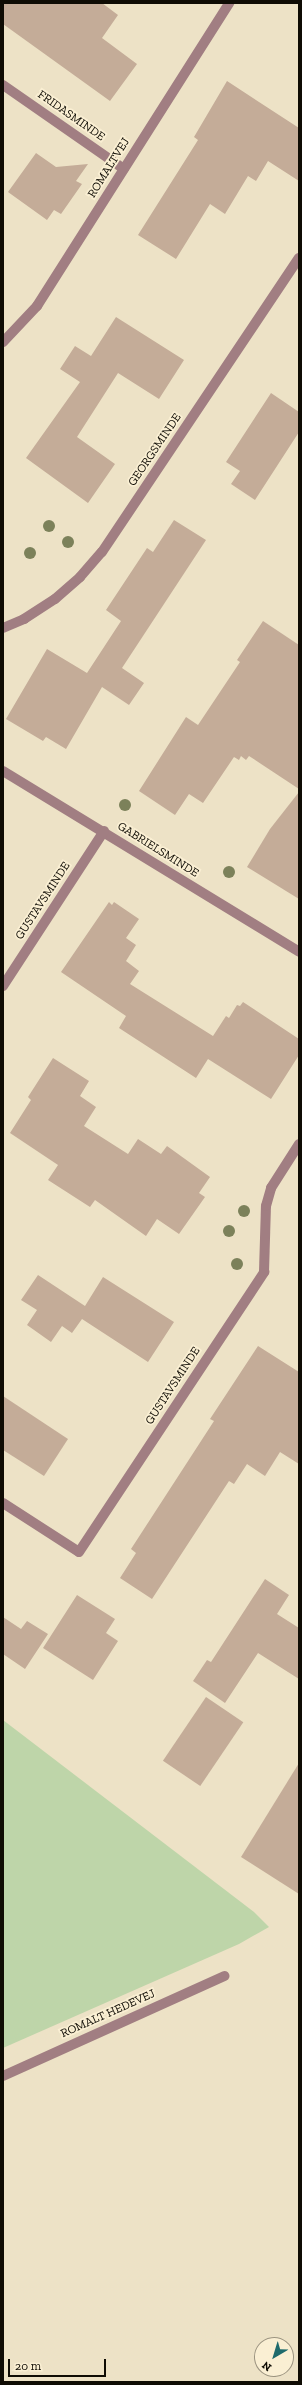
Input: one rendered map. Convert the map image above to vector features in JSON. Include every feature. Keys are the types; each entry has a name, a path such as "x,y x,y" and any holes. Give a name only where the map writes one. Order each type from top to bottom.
{"street":[{"name":"ROMALTVEJ","path":"3,342 37,306 229,3"},
{"name":"FRIDASMINDE","path":"3,85 124,169"},
{"name":"GEORGSMINDE","path":"3,628 24,619 55,599 80,577 102,552 299,258"},
{"name":"GABRIELSMINDE","path":"3,771 104,831 299,952"},
{"name":"GUSTAVSMINDE","path":"3,986 104,831"},
{"name":"GUSTAVSMINDE","path":"3,1502 79,1552 264,1272 266,1206 271,1188 299,1144"},
{"name":"ROMALT HEDEVEJ","path":"3,2076 224,1976"}],"green space":[{"path":"3,1720 254,1912 269,1927 239,1944 3,2048"}],"building":[{"path":"3,3 102,3 118,15 102,38 137,64 110,101 3,24"},
{"path":"227,81 299,128 299,181 268,161 256,181 248,176 225,214 210,204 176,259 138,235 198,140 194,137"},
{"path":"36,153 56,167 88,164 76,181 82,184 61,214 54,210 47,220 8,192"},
{"path":"116,317 184,360 159,399 118,373 77,437 115,464 88,503 26,458 80,382 60,369 75,346 91,356"},
{"path":"271,393 299,412 299,432 255,500 231,484 240,471 226,462"},
{"path":"174,520 206,540 122,668 144,683 129,705 102,687 66,749 46,737 43,741 6,719 47,649 87,673 121,621 106,610 147,548 153,552"},
{"path":"263,621 299,645 299,789 249,756 246,760 241,756 239,760 234,757 203,803 189,794 175,815 139,791 186,717 198,725 240,662 237,660"},
{"path":"299,792 299,899 247,867 270,829"},
{"path":"109,902 112,905 114,902 139,919 126,938 136,945 126,961 139,971 130,984 213,1036 226,1016 229,1018 237,1005 240,1006 243,1002 299,1039 299,1055 271,1099 208,1059 196,1078 119,1028 126,1016 61,972"},
{"path":"53,1058 89,1081 80,1096 96,1107 84,1126 128,1154 138,1139 161,1154 167,1146 210,1177 199,1193 205,1197 179,1234 157,1219 146,1236 95,1200 90,1207 48,1180 58,1165 10,1133 31,1100 28,1097"},
{"path":"38,1275 85,1306 103,1277 174,1322 148,1362 82,1319 72,1333 62,1326 51,1342 27,1325 37,1310 21,1300"},
{"path":"258,1346 299,1372 299,1464 280,1452 265,1476 247,1464 234,1484 229,1481 152,1599 120,1578 136,1553 131,1549 214,1421 210,1419"},
{"path":"3,1396 68,1439 44,1476 3,1450"},
{"path":"265,1579 289,1595 277,1614 299,1628 299,1679 258,1653 225,1703 193,1681 207,1660 211,1662"},
{"path":"77,1595 115,1619 106,1633 118,1641 93,1680 43,1648"},
{"path":"3,1617 21,1629 27,1621 48,1634 25,1669 3,1654"},
{"path":"206,1697 243,1722 200,1786 163,1761"},
{"path":"299,1763 299,1894 241,1857"}]}
